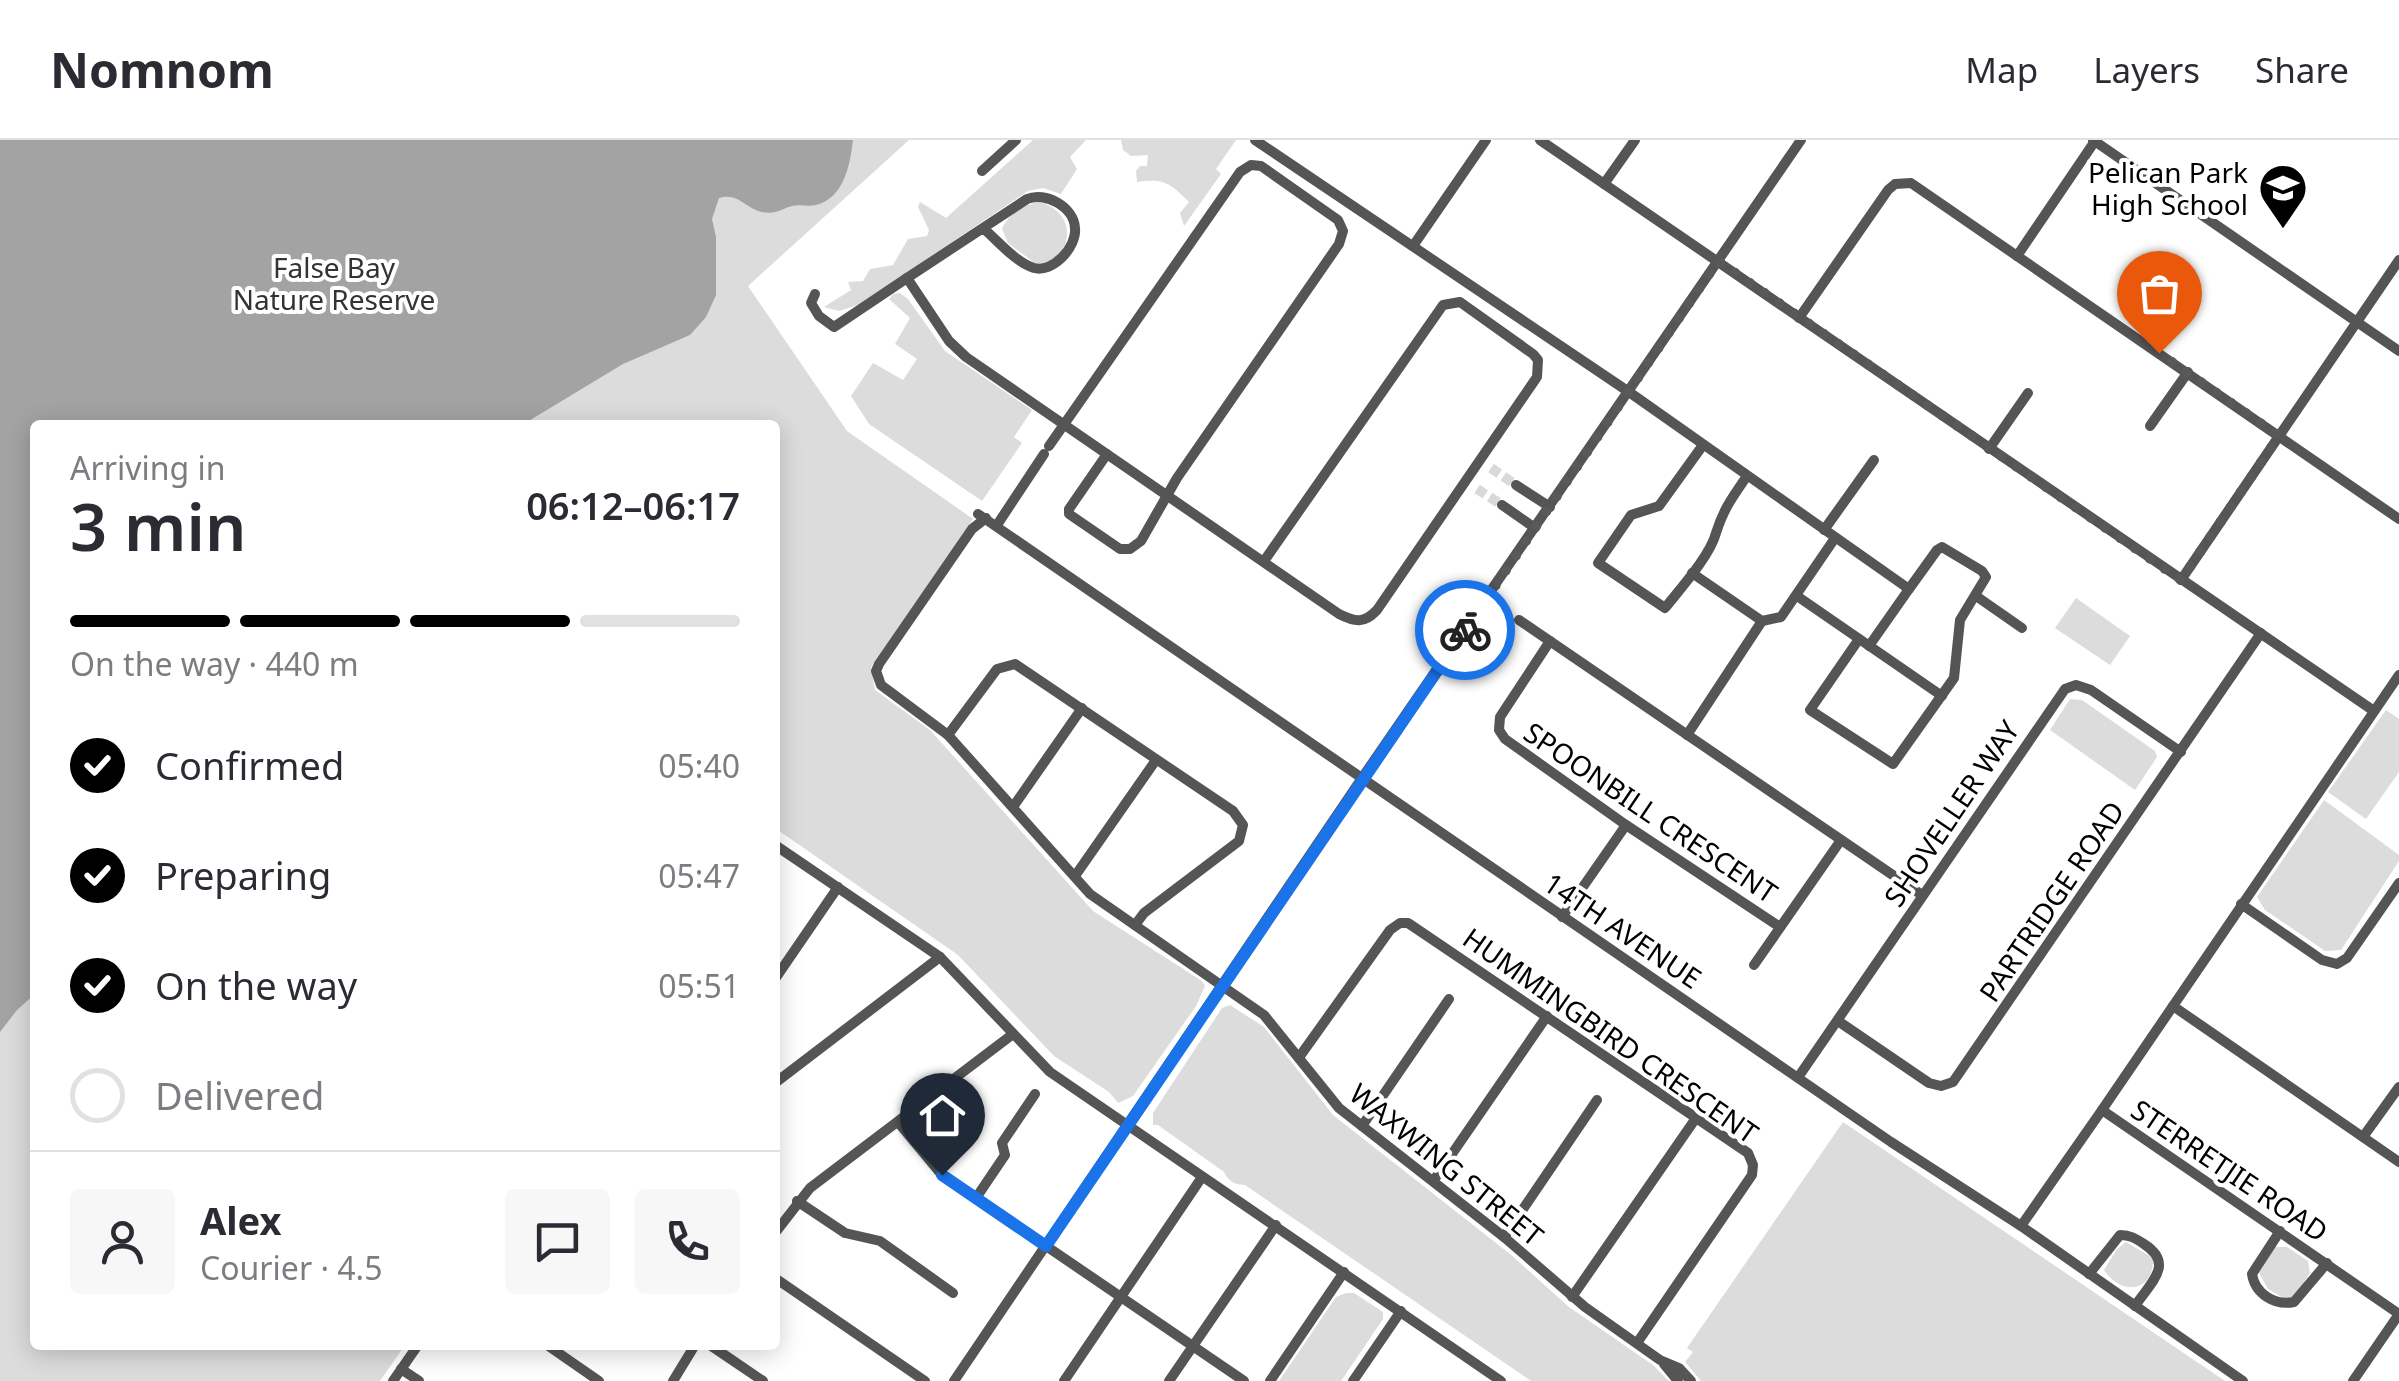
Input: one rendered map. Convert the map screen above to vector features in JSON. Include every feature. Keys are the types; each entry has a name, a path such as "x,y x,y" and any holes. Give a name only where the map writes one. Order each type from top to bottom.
{"street":[{"path":"982,170 1016,140"},
{"path":"1255,140 1629,392 1909,589"},
{"path":"1414,246 1486,140"},
{"path":"1540,140 2374,710"},
{"path":"1604,184 1636,140"},
{"path":"954,1381 1801,140"},
{"path":"2018,256 2094,141 2399,351"},
{"path":"997,525 1240,172 1251,165 1266,169 1338,220 1342,238 1177,478 1140,541 1130,549 1120,549 1073,519 1069,509 1107,454"},
{"path":"1799,318 1895,184 1910,183 2399,519"},
{"path":"834,327 1028,198 1039,195 1053,200 1069,214 1076,228 1073,240 1054,266 1040,269 1025,264 983,228"},
{"path":"2181,580 2399,260"},
{"path":"907,278 957,349 1063,426 1339,614 1352,621 1363,622 1377,610 1537,377 1538,360 1526,346 1466,306 1449,302 1432,318 1264,562"},
{"path":"815,294 811,303 842,338"},
{"path":"2150,426 2188,372"},
{"path":"1989,449 2028,393"},
{"path":"1703,445 1659,506 1634,512 1598,563 1666,608 1692,573 1717,532 1718,519 1747,476"},
{"path":"1824,530 1874,460"},
{"path":"1480,461 1491,468"},
{"path":"1466,481 1478,489"},
{"path":"1516,485 1550,507"},
{"path":"1502,506 1535,528"},
{"name":"14TH AVENUE","path":"876,672 982,516 1890,1142 2021,1226 2244,1381"},
{"path":"1687,735 1762,621 1781,617 1834,538"},
{"path":"1942,547 1986,577 1960,620 1956,673 1891,764 1810,710 1909,589 1942,547"},
{"path":"1692,573 1762,621"},
{"path":"1797,596 1942,696"},
{"path":"1976,596 2022,628"},
{"path":"1520,620 1922,895"},
{"name":"PARTRIDGE ROAD","path":"1838,1021 1929,1084 1953,1082 2261,634"},
{"name":"SPOONBILL CRESCENT","path":"1550,641 1503,710 1499,730 1505,739 1626,826 1780,928 1841,840"},
{"path":"948,734 997,669 1008,664 1023,668 1242,820 1243,830 1234,845 1144,913 1135,925"},
{"name":"WAXWING STREET","path":"876,672 881,686 948,734 1090,894 1264,1015 1332,1100 1362,1126 1504,1236 1572,1296 1660,1360 1679,1368 1692,1381"},
{"path":"2102,1110 2399,675"},
{"name":"SHOVELLER WAY","path":"1799,1076 2065,689 2076,685 2091,690 2180,752"},
{"path":"1013,807 1082,708"},
{"path":"1075,876 1156,760"},
{"path":"1562,916 1626,826"},
{"path":"780,847 940,957 1050,1072 1501,1381"},
{"path":"2241,904 2322,960 2337,964 2347,958 2399,883"},
{"path":"780,972 838,888"},
{"name":"HUMMINGBIRD CRESCENT","path":"1300,1056 1390,930 1400,923 1416,926 1748,1153 1753,1170 1637,1344"},
{"path":"1754,965 1780,928"},
{"path":"780,1078 940,957"},
{"path":"1362,1126 1449,999"},
{"path":"2172,1006 2399,1162"},
{"path":"1434,1180 1547,1016"},
{"path":"780,1227 810,1188 1013,1034"},
{"path":"2363,1137 2399,1087"},
{"path":"976,1198 1005,1155 1002,1143 1034,1094"},
{"path":"1504,1236 1597,1100"},
{"name":"STERRETJIE ROAD","path":"2021,1226 2102,1110 2399,1314"},
{"path":"1572,1296 1696,1118"},
{"path":"898,1122 942,1175 1244,1381"},
{"path":"1064,1381 1202,1177"},
{"path":"798,1202 845,1233 880,1241 953,1293"},
{"path":"1169,1381 1276,1225"},
{"path":"2280,1231 2252,1274 2262,1293 2280,1304 2294,1302 2326,1264"},
{"path":"2089,1274 2120,1235 2130,1236 2156,1251 2161,1264 2135,1306"},
{"path":"1270,1381 1344,1272"},
{"path":"780,1281 925,1381"},
{"path":"1353,1381 1401,1311"},
{"path":"2353,1381 2399,1314"},
{"path":"393,1381 414,1350"},
{"path":"553,1350 598,1381"},
{"path":"673,1381 692,1350"},
{"path":"717,1350 763,1381"},
{"name":"WAXWING STREET","path":"1660,1360 1678,1381"},
{"path":"401,1368 419,1381"}],"green space":[{"name":"False Bay Nature Reserve","path":"0,140 909,140 748,286 847,431 973,519 871,667 875,690 930,730 1093,911 1205,986 1196,1006 1133,1096 1118,1103 1109,1092 1054,1056 958,955 780,831 780,420 30,420 30,1350 402,1350 380,1381 0,1381"},
{"path":"1033,140 1086,140 1070,157 1077,169 1061,194 1043,188 1028,191 858,305 839,311 824,307 851,290 848,282 863,281 870,269 893,265 908,239 927,236 929,230 918,207 920,202 946,218"},
{"path":"1121,140 1236,140 1216,169 1221,174 1184,226 1180,213 1189,202 1167,184 1137,182 1136,171 1147,166 1148,155 1131,156 1123,150"},
{"path":"1040,202 1062,217 1067,237 1057,255 1036,264 1008,243 1002,229 1018,211"},
{"path":"900,293 945,351 1032,410 1014,437 1022,443 982,501 869,424 851,396 873,363 903,380 917,359 895,344 910,318 889,299"},
{"path":"2076,598 2130,636 2110,665 2055,628"},
{"path":"2070,699 2082,700 2155,751 2157,757 2135,790 2050,730"},
{"path":"2386,710 2399,719 2399,772 2366,819 2328,792"},
{"path":"2324,800 2399,855 2399,861 2341,950 2325,951 2265,910 2257,897"},
{"path":"1230,1005 1264,1027 1333,1115 1510,1254 1569,1307 1653,1365 1669,1381 1531,1381 1153,1125 1153,1113 1222,1008"},
{"path":"1843,1122 2225,1381 1701,1381 1685,1362 1693,1352 1687,1348"},
{"path":"2126,1242 2153,1258 2148,1278 2136,1287 2119,1284 2104,1270"},
{"path":"2275,1247 2287,1247 2308,1261 2310,1273 2295,1296 2285,1299 2268,1289 2259,1273"},
{"path":"1354,1293 1383,1312 1383,1319 1341,1381 1279,1381 1336,1297"}],"shaded area":[{"name":"False Bay Nature Reserve","path":"0,140 853,140 844,179 826,201 767,213 731,197 719,198 712,219 716,237 716,295 706,317 690,335 623,364 530,420 30,420 30,998 0,1032"}],"tunnel":[{"path":"1491,468 1516,485"},
{"path":"1477,489 1502,505"}],"way so far":[{"path":"1465,630 1718,261 2181,580 2279,436 2159,353"}],"place":[{"name":"Pelican Park High School","path":"2283,230"}],"route":[{"path":"942,1175 1046,1246 1465,630"}]}
